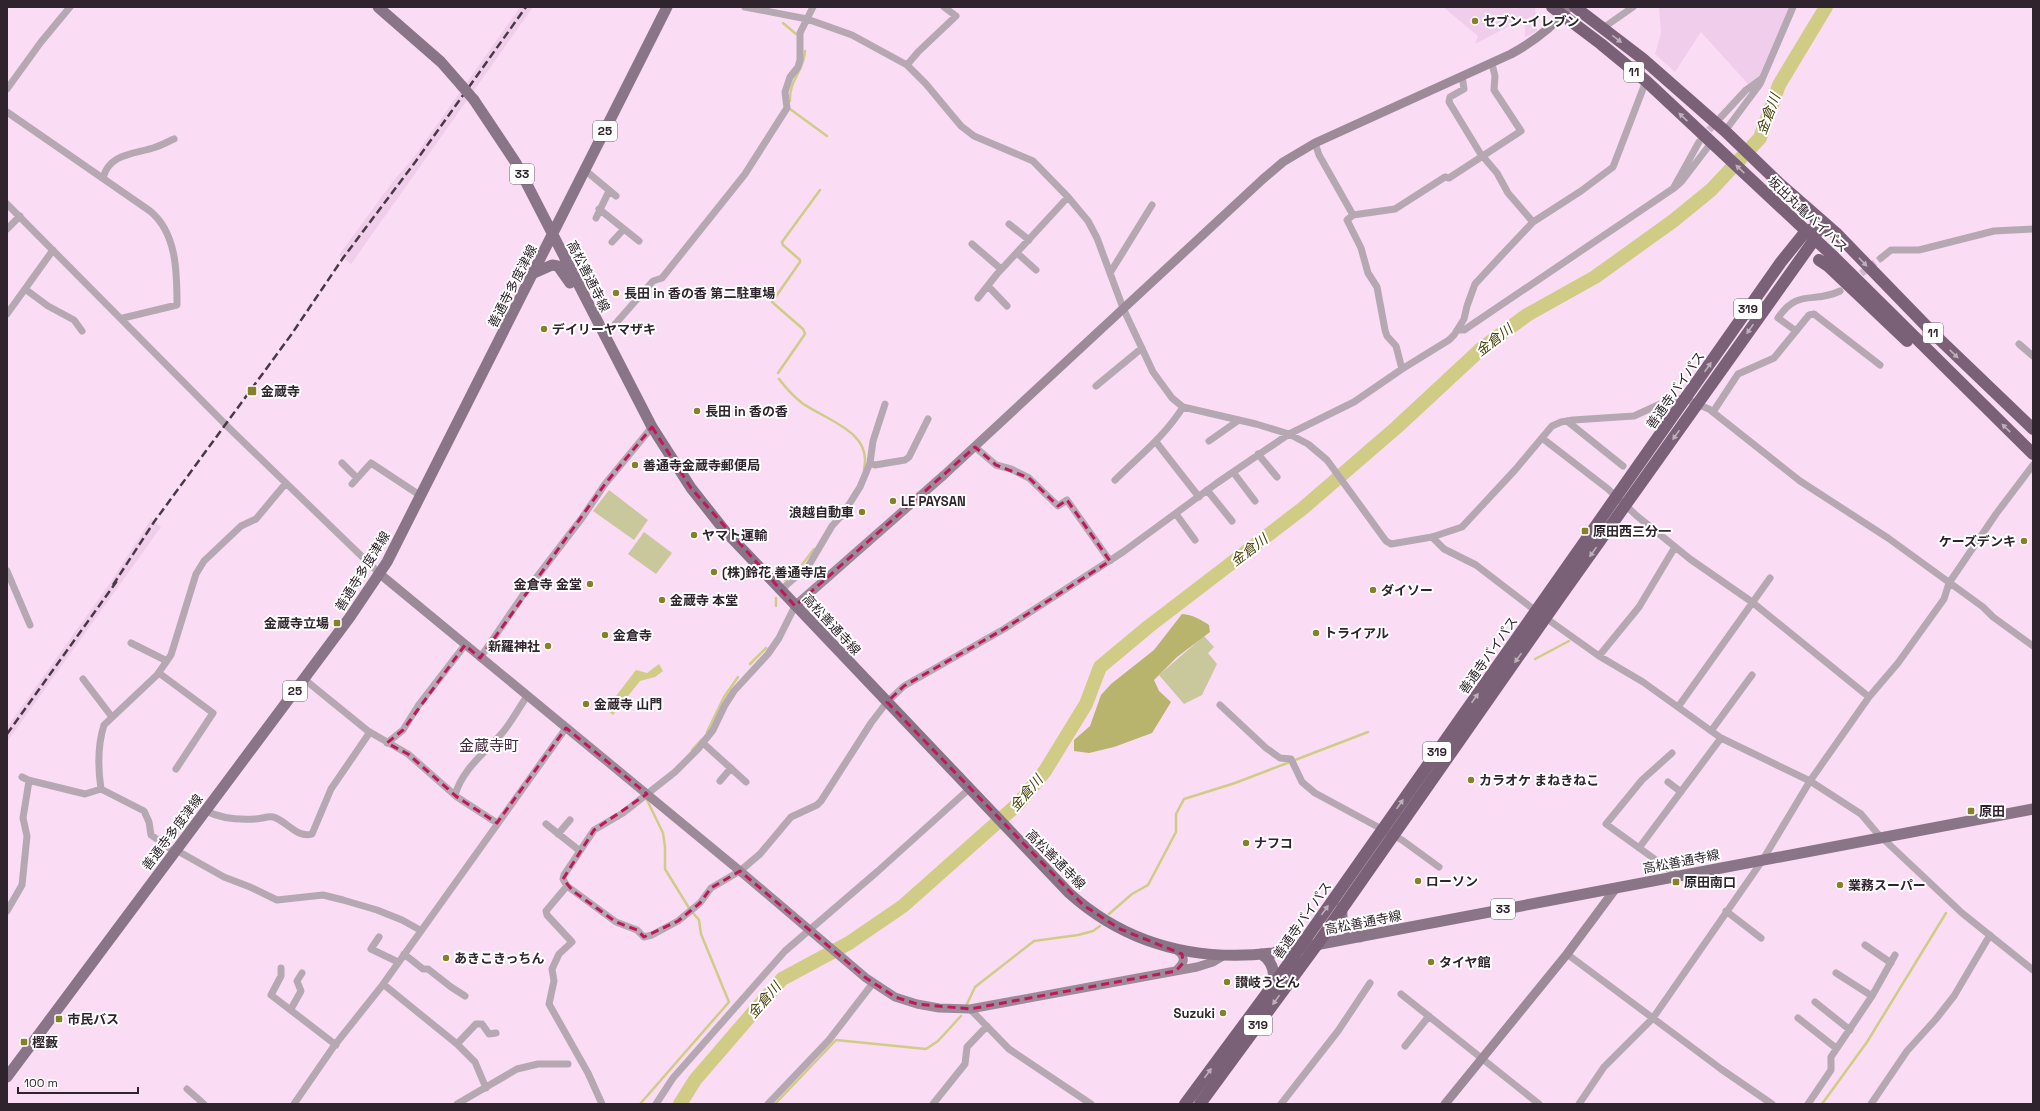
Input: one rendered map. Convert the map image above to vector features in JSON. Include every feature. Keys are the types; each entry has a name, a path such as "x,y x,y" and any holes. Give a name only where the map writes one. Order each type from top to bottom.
{"highway":[{"name":"坂出丸亀バイパス","path":"1552,7 1566,11 1646,81 1790,217 1813,233 1859,282 2033,454"},
{"name":"坂出丸亀バイパス","path":"1575,7 1643,59 1725,130 1780,184 1836,234 1936,336 2033,429"},
{"path":"1814,214 1813,233 1836,234"},
{"path":"1781,262 1795,229 1790,217"},
{"name":"善通寺バイパス","path":"1200,1104 1316,946 1393,836 1541,615 1616,497 1781,262 1813,233"},
{"name":"善通寺バイパス","path":"1185,1104 1273,984 1382,829 1541,615 1626,506 1789,274 1813,233"},
{"path":"1818,260 1828,266 1929,362 1980,402"},
{"path":"1789,274 1811,261 1818,260 1831,262 1859,282"}],"main road":[{"name":"高松善通寺線","path":"378,7 441,62 474,100 516,163 652,427 681,474 705,507 725,531 795,606 1010,832 1083,905 1120,929 1158,945 1177,950 1223,956 1261,954 1316,946 2033,809"},
{"name":"善通寺多度津線","path":"7,1077 304,679 380,574 586,171 667,7"},
{"path":"516,163 526,174 546,213 558,212 568,206"},
{"path":"543,254 553,249 561,252"},
{"path":"533,274 545,267 552,265 558,266 585,307 594,315"},
{"path":"1342,907 1342,919 1344,926 1348,931 1360,937"},
{"path":"1261,954 1266,957 1273,968 1273,984"}],"street":[{"path":"7,88 41,42 70,7"},
{"path":"745,7 807,19 852,35 908,65 961,126 974,136 1033,160 1068,197 1092,227 1123,308 1162,386 1183,407 1239,420 1289,434 1308,444 1327,460 1386,541 1391,544 1432,537 1454,531 1470,520 1552,426 1567,421 1634,416 1669,400 1676,398 1686,399 1699,403 1712,412 1800,482 1888,538 1949,584 1983,607 1993,617 2033,646"},
{"path":"609,331 653,281 662,278 745,174 787,108 785,92 790,77 798,67 800,60 800,34 813,7"},
{"path":"908,65 918,52 956,16 944,7"},
{"path":"1602,28 1633,7"},
{"path":"1725,130 1760,84 1793,7"},
{"path":"1566,11 1525,46 1492,64 1462,76 1315,143 1283,162 1263,179 975,447 795,606 779,638 768,654 734,690 724,705 713,730 703,743 675,772 623,812 594,830 564,875 563,879 568,886 616,922 637,930 644,937 652,935 678,921 700,903 711,888 740,871 760,854 791,817 817,805 821,801 871,723 887,702 904,686 1004,629 1110,561 1207,490 1289,434 1354,402 1402,369 1449,340 1458,330 1464,319 1475,284 1533,222 1581,191 1613,167 1646,81"},
{"path":"1402,369 1396,346 1387,336 1385,330 1377,287 1368,273 1361,248 1347,220 1354,215 1395,209 1422,190 1445,177 1449,178 1521,131 1494,90 1495,76 1492,64"},
{"path":"1462,76 1464,89 1450,97 1449,102 1483,156 1497,172 1508,193 1533,222"},
{"path":"1721,117 1746,90 1763,77"},
{"path":"7,112 157,217 168,236 176,269 177,305 123,318"},
{"path":"103,178 105,172 114,160 138,151 154,148 174,140"},
{"path":"1674,188 1676,179 1699,142"},
{"path":"1315,143 1319,155 1354,215"},
{"path":"1458,330 1464,330 1674,188 1682,181 1712,143"},
{"path":"586,171 616,196"},
{"path":"596,218 609,191"},
{"path":"978,298 1001,269 1068,197"},
{"path":"7,204 123,318 229,428 380,574 740,871 873,983 895,998 939,1008 970,1009 1176,971 1213,962 1223,956"},
{"path":"1110,273 1152,205"},
{"path":"599,210 639,241"},
{"path":"7,229 20,216"},
{"path":"1009,224 1029,240"},
{"path":"612,242 624,229"},
{"path":"1881,258 1891,250 1919,250 1994,231 2033,229"},
{"path":"972,244 1001,269"},
{"path":"7,314 53,250"},
{"path":"1017,253 1036,270"},
{"path":"988,286 1007,306"},
{"path":"25,289 48,306 74,320 82,330"},
{"path":"1796,331 1778,318 1784,309 1792,302 1803,298 1826,295 1840,291"},
{"path":"1712,412 1738,374 1774,358 1809,315 1814,314 1880,365"},
{"path":"2019,344 2033,356"},
{"path":"1096,386 1142,348"},
{"path":"781,590 808,565 832,526 853,499 870,463 873,441 886,404"},
{"path":"1115,480 1156,442 1175,420 1183,407"},
{"path":"870,463 874,465 904,460 909,457 928,419"},
{"path":"1209,441 1239,420"},
{"path":"1567,421 1623,466"},
{"path":"480,658 523,595 582,518 605,484 652,427"},
{"path":"1542,438 1690,559 1752,602 1870,697"},
{"path":"1156,442 1199,497"},
{"path":"975,447 996,465 1011,469 1029,478 1058,506 1067,500 1110,561"},
{"path":"1258,454 1277,477"},
{"path":"342,463 355,481 370,463 387,470 421,496"},
{"path":"1579,1104 1604,1067 1653,1018 1762,861 1810,781 1870,697 1898,663 1944,599 1949,584 1996,514 2033,465"},
{"path":"1233,472 1255,500"},
{"path":"101,789 99,777 100,736 104,724 158,673 171,655 196,574 204,561 241,526 256,518 286,483"},
{"path":"1207,490 1232,521"},
{"path":"1176,514 1195,540"},
{"path":"1432,537 1444,549 1476,565 1541,615 1599,656 1643,682 1721,738 1810,781 1861,814 1962,913 2033,970"},
{"path":"1599,656 1639,607 1675,547"},
{"path":"7,571 30,625"},
{"path":"1678,707 1770,578"},
{"path":"131,643 167,661"},
{"path":"387,743 403,730 418,706 465,645"},
{"path":"158,673 213,713 176,769"},
{"path":"1711,731 1752,675"},
{"path":"83,679 112,717"},
{"path":"304,679 370,732 408,754 455,795 497,823"},
{"path":"455,795 459,781 503,731 527,696"},
{"path":"1220,705 1260,744 1280,758 1293,761 1302,782 1315,793 1370,821 1402,840 1438,867"},
{"path":"294,1104 336,1045 383,984 420,930 566,728"},
{"path":"206,811 236,820 273,817 292,829 309,835 312,834 331,789 370,732"},
{"path":"1639,848 1721,738"},
{"path":"703,743 746,782"},
{"path":"1672,753 1642,780 1606,824 1678,876"},
{"path":"720,781 730,768"},
{"path":"22,777 29,781 85,794 101,789 144,811 149,822 151,835 176,851 224,877 277,900 322,895 377,910 420,930"},
{"path":"7,910 22,885 27,836 23,818 29,781"},
{"path":"1668,782 1681,792"},
{"path":"656,1104 673,1078 755,983 785,951 970,790"},
{"path":"558,834 570,820"},
{"path":"546,824 580,851"},
{"path":"568,886 546,912 547,915 572,942 559,954 552,969 554,981 549,1004 588,1073 602,1104"},
{"path":"1445,1104 1567,954 1616,888"},
{"path":"1726,911 1761,938"},
{"path":"1871,1104 1907,1051 1936,1019 1954,996 1990,935"},
{"path":"380,937 371,949 398,962"},
{"path":"1865,945 1891,962"},
{"path":"1176,971 1184,960 1182,954 1177,950"},
{"path":"404,954 423,969 428,969 465,996"},
{"path":"1567,954 1721,1069 1772,1104"},
{"path":"1808,1104 1831,1070 1831,1056 1872,996 1895,955"},
{"path":"281,968 281,976 271,995 336,1045"},
{"path":"291,1009 301,991 297,981 302,973"},
{"path":"1836,973 1872,996"},
{"path":"768,1104 829,1040 873,983"},
{"path":"383,984 457,1044 475,1062 486,1088"},
{"path":"1281,1104 1338,1031 1370,984"},
{"path":"1401,994 1538,1104"},
{"path":"1815,1002 1850,1030"},
{"path":"970,1009 1009,1049 1087,1103"},
{"path":"1405,1046 1429,1016"},
{"path":"1798,1018 1836,1048"},
{"path":"457,1044 476,1024 482,1024 489,1034 496,1033"},
{"path":"934,1104 965,1064 967,1047 987,1026"},
{"path":"457,1104 517,1069 538,1064 568,1064"},
{"path":"186,1089 204,1104"}],"highlighted area":[{"path":"652,427 691,488 795,606 975,447 996,465 1029,478 1058,506 1067,500 1110,561 1004,629 904,686 887,702 1083,905 1120,929 1182,954 1183,963 1176,971 970,1009 917,1004 895,997 866,978 740,871 711,888 700,903 678,921 644,937 637,930 616,922 573,891 563,879 594,830 647,794 566,728 497,823 457,797 408,754 387,743 403,730 465,645 480,658 605,484"}],"shaded area":[{"path":"520,7 533,7 351,264 339,255 394,180 414,157"},
{"path":"1443,7 1535,7 1537,31 1525,37 1525,25 1513,24 1475,44 1478,36"},
{"path":"1659,7 1790,7 1760,75 1748,84 1701,32 1675,72 1655,54 1661,33"},
{"path":"609,490 648,520 634,540 593,511"},
{"path":"151,519 161,527 7,742 7,727 110,583"},
{"path":"644,532 672,553 656,574 628,554"},
{"path":"1182,614 1193,616 1206,623 1209,625 1210,632 1177,657 1154,680 1159,691 1171,702 1152,733 1114,747 1089,753 1074,751 1074,740 1090,726 1101,695 1111,684 1154,650"},
{"path":"1204,636 1214,647 1208,653 1217,664 1202,695 1184,704 1159,675"},
{"path":"659,664 663,671 655,677 640,681 613,715 606,709 636,670 647,673"}],"waterway":[{"name":"金倉川","path":"680,1104 695,1080 782,979 849,943 903,906 1019,803 1045,771 1086,704 1100,667 1148,627 1302,509 1397,427 1481,349 1527,315 1595,277 1673,221 1711,190 1760,138 1779,85 1826,7"},
{"path":"783,23 796,34"},
{"path":"790,101 790,93 802,65 805,51"},
{"path":"790,109 827,136"},
{"path":"778,373 805,334 803,329 772,302 800,262 800,260 783,245 782,242 820,190"},
{"path":"779,379 802,403 845,428 855,436 861,445 865,456 864,469"},
{"path":"785,580 801,566 814,549"},
{"path":"776,598 776,606"},
{"path":"1535,659 1569,641"},
{"path":"750,664 766,648"},
{"path":"707,732 724,697 738,677"},
{"path":"1109,914 1132,894 1148,885 1176,832 1176,814 1184,799 1235,783 1368,732"},
{"path":"692,750 702,739"},
{"path":"647,800 663,833 665,847 665,869 689,908"},
{"path":"640,1104 729,1002 701,934 699,920 693,913"},
{"path":"1822,1104 1867,1042 1946,913"},
{"path":"966,1006 975,987 1034,941 1078,935 1093,931 1100,926"},
{"path":"775,1104 836,1040 926,1049 938,1041 961,1016"}],"tunnel":[{"path":"1702,138 1718,120"},
{"path":"1853,280 1881,258"}],"railway":[{"path":"113,585 154,522 291,335 343,258 416,161 526,7"},
{"path":"7,734 117,581"}],"place":[{"name":"セブン-イレブン","path":"1475,21"},
{"name":"長田 in 香の香 第二駐車場","path":"616,293"},
{"name":"デイリーヤマザキ","path":"544,329"},
{"name":"金蔵寺","path":"252,391"},
{"name":"長田 in 香の香","path":"697,411"},
{"name":"善通寺金蔵寺郵便局","path":"635,465"},
{"name":"LE PAYSAN","path":"893,501"},
{"name":"浪越自動車","path":"862,512"},
{"name":"原田西三分一","path":"1585,531"},
{"name":"ヤマト運輸","path":"694,535"},
{"name":"ケーズデンキ","path":"2024,541"},
{"name":"(株)鈴花 善通寺店","path":"714,572"},
{"name":"金倉寺 金堂","path":"590,584"},
{"name":"ダイソー","path":"1373,590"},
{"name":"金蔵寺 本堂","path":"662,600"},
{"name":"金蔵寺立場","path":"337,623"},
{"name":"トライアル","path":"1316,633"},
{"name":"金倉寺","path":"605,635"},
{"name":"新羅神社","path":"548,646"},
{"name":"金蔵寺 山門","path":"586,704"},
{"name":"カラオケ まねきねこ","path":"1471,780"},
{"name":"原田","path":"1971,811"},
{"name":"ナフコ","path":"1246,843"},
{"name":"ローソン","path":"1418,881"},
{"name":"原田南口","path":"1676,882"},
{"name":"業務スーパー","path":"1840,885"},
{"name":"あきこきっちん","path":"446,958"},
{"name":"タイヤ館","path":"1431,962"},
{"name":"讃岐うどん","path":"1227,982"},
{"name":"Suzuki","path":"1223,1013"},
{"name":"市民バス","path":"59,1019"},
{"name":"樫藪","path":"24,1042"}],"district":[{"name":"金蔵寺町","path":"489,746"}]}
